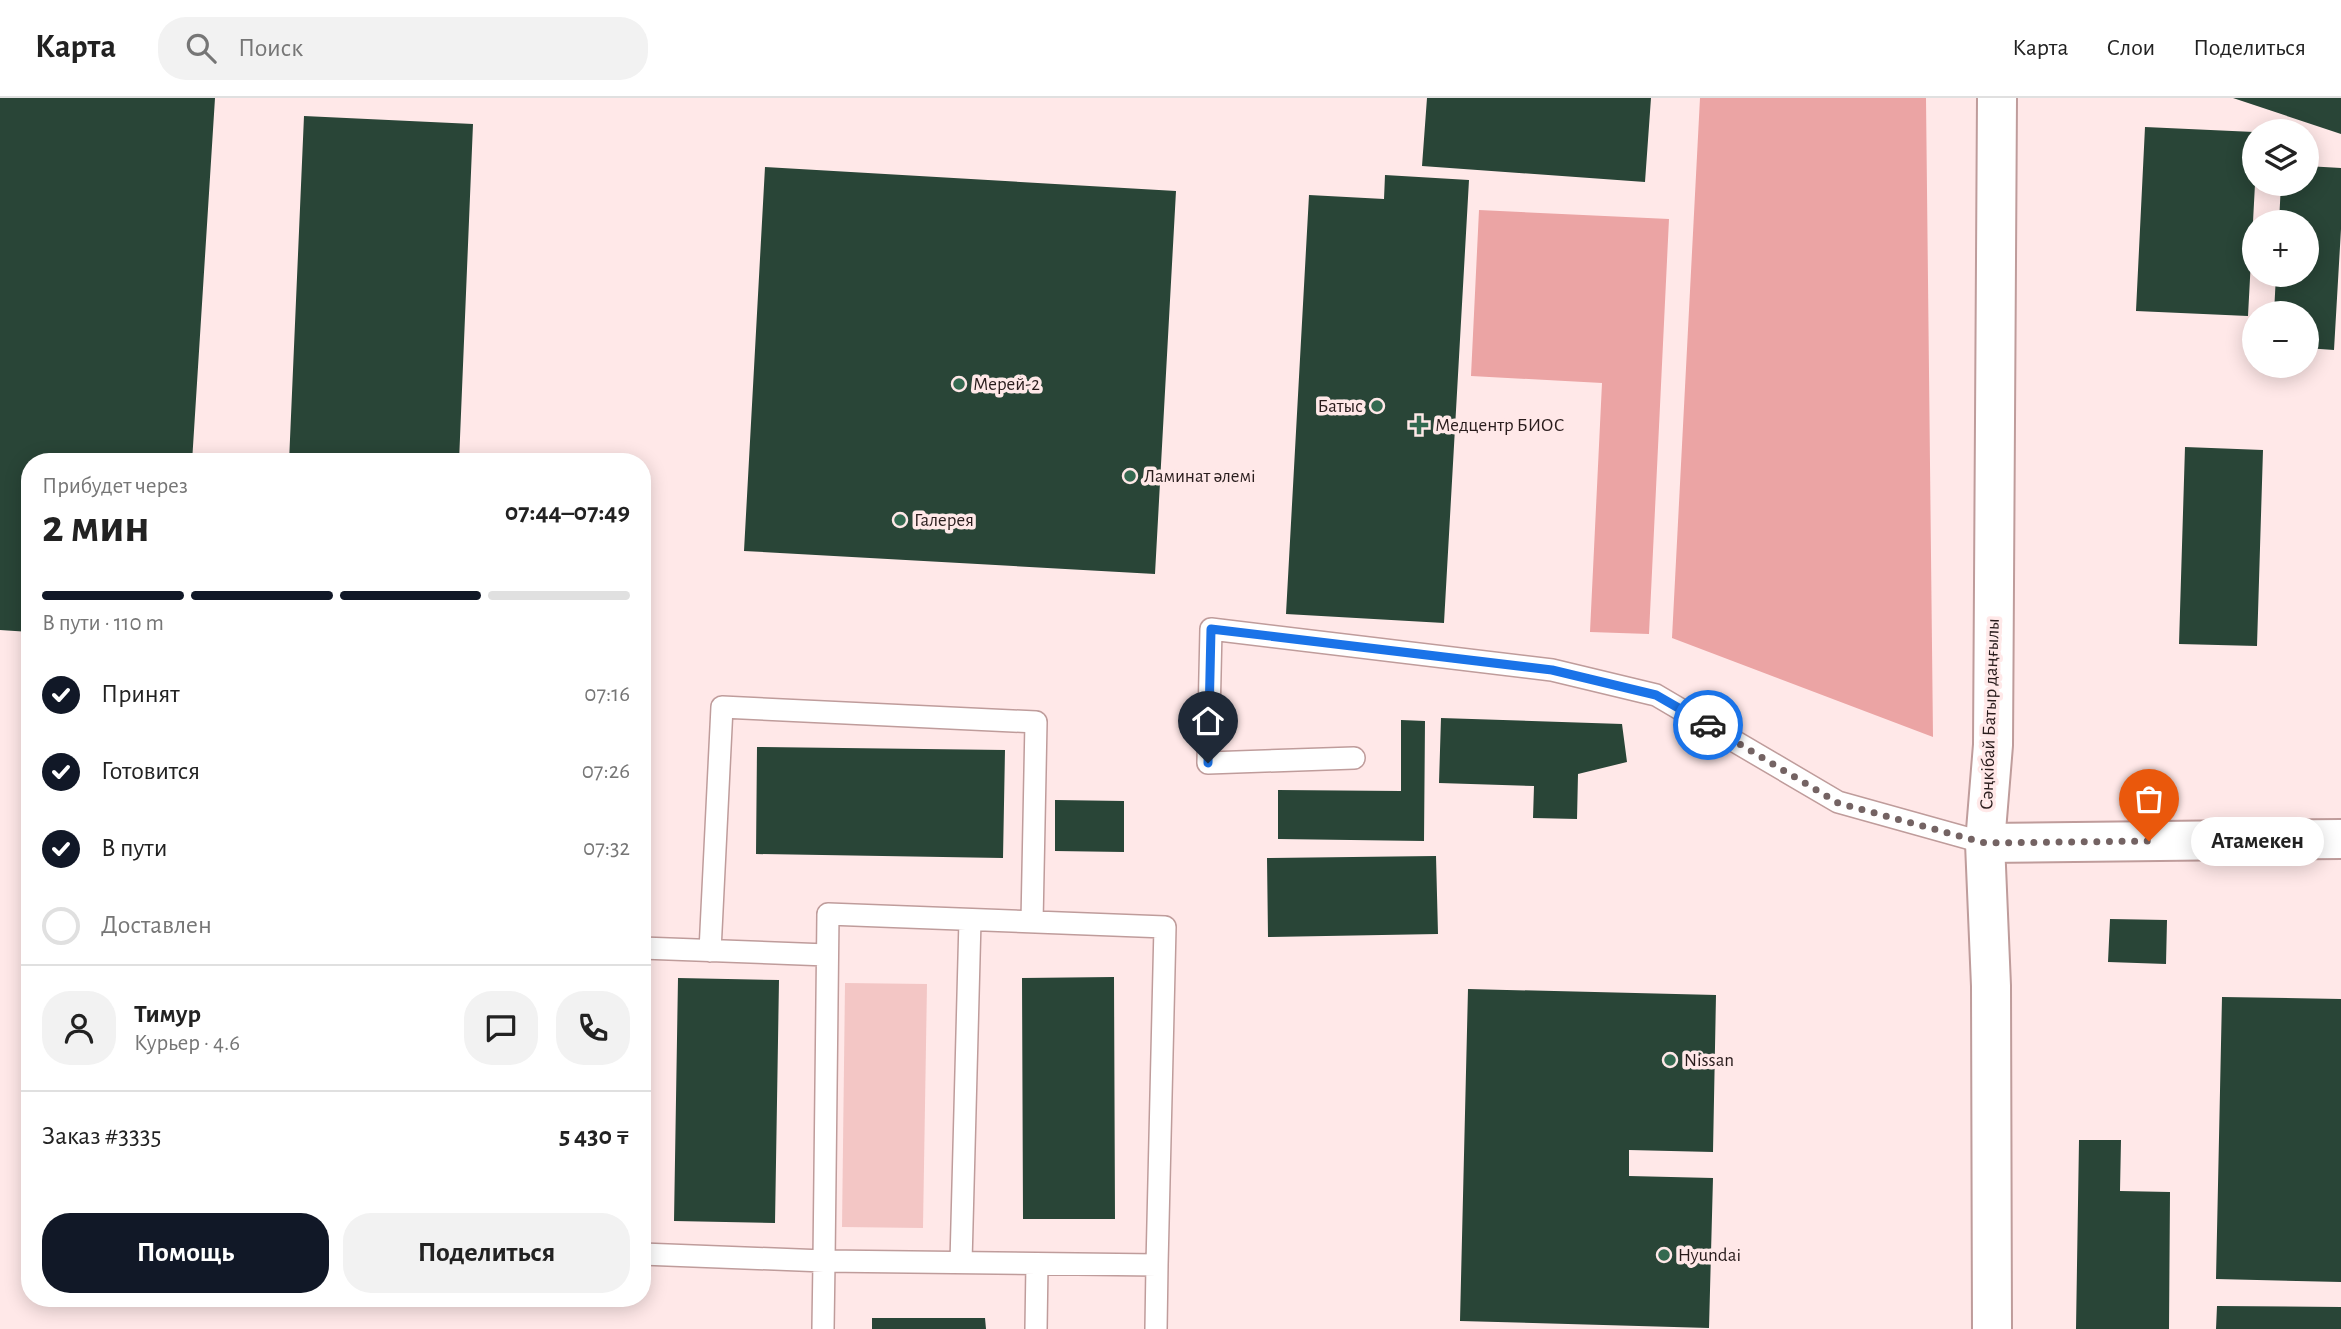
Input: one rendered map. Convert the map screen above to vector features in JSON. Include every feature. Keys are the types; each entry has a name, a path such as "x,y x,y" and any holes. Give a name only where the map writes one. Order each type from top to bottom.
{"main road":[{"name":"Сәңкібай Батыр даңғылы","path":"1992,1329 1991,986 1985,843 1993,746 1997,98"},
{"path":"1985,843 2341,839"}],"lane":[{"path":"1354,758 1208,763 1211,629 1552,670 1656,695 1838,803 1985,843"},
{"path":"710,951 722,707 1036,722 1032,922"},
{"path":"822,1329 828,914 1165,927 1156,1329"},
{"path":"961,1262 970,920"},
{"path":"651,948 827,955"},
{"path":"651,1254 824,1261 1157,1265"},
{"path":"1037,1264 1037,1329"}],"shaded area":[{"path":"1700,98 1926,98 1933,737 1672,638"},
{"path":"1479,210 1669,219 1649,634 1590,632 1602,383 1471,376"},
{"path":"845,983 927,984 923,1228 842,1227"}],"building":[{"path":"0,98 215,98 193,453 21,453 21,631 0,630"},
{"path":"1427,98 1651,98 1645,182 1422,166"},
{"path":"2233,98 2341,98 2341,134 2319,127 2319,119 2296,119"},
{"path":"304,116 473,124 459,453 289,453"},
{"path":"2145,127 2242,131 2242,196 2254,196 2254,210 2242,210 2242,287 2250,287 2249,301 2242,301 2242,316 2136,311"},
{"name":"Мерей-2","path":"765,167 1176,191 1155,574 744,551"},
{"path":"2319,167 2341,168 2341,229 2334,350 2319,349 2319,301 2275,301 2275,287 2319,287 2319,210 2280,210 2280,196 2319,196"},
{"name":"Батыс","path":"1385,175 1469,180 1444,623 1286,614 1309,195 1384,199"},
{"path":"2185,447 2263,450 2257,646 2179,644"},
{"path":"1441,718 1622,724 1627,762 1578,774 1577,819 1533,818 1534,786 1439,783"},
{"path":"1401,720 1425,721 1424,841 1278,839 1278,790 1401,791"},
{"path":"757,747 1005,750 1003,858 756,854"},
{"path":"1055,800 1124,801 1124,852 1055,851"},
{"path":"1436,856 1438,934 1268,937 1267,858"},
{"path":"2110,919 2167,920 2166,964 2108,962"},
{"path":"1114,977 1115,1219 1023,1219 1022,978"},
{"path":"678,978 779,980 775,1223 674,1221"},
{"path":"1468,989 1716,995 1713,1152 1629,1150 1629,1176 1713,1178 1709,1328 1460,1321"},
{"path":"2222,997 2341,999 2341,1282 2216,1279"},
{"path":"2079,1140 2121,1140 2120,1191 2170,1192 2169,1329 2076,1329"},
{"path":"2217,1306 2341,1307 2341,1329 2216,1329"},
{"path":"872,1318 985,1318 986,1329 872,1329"}],"way so far":[{"path":"1708,725 1838,803 1985,843 2149,841"}],"place":[{"name":"Мерей-2","path":"959,384"},
{"name":"Батыс","path":"1377,406"},
{"name":"Медцентр БИОС","path":"1419,425"},
{"name":"Ламинат әлемі","path":"1130,476"},
{"name":"Галерея","path":"900,520"},
{"name":"Атамекен","path":"2149,841"},
{"name":"Nissan","path":"1670,1060"},
{"name":"Hyundai","path":"1664,1255"}],"route":[{"path":"1208,763 1211,629 1552,670 1656,695 1708,725"}]}
